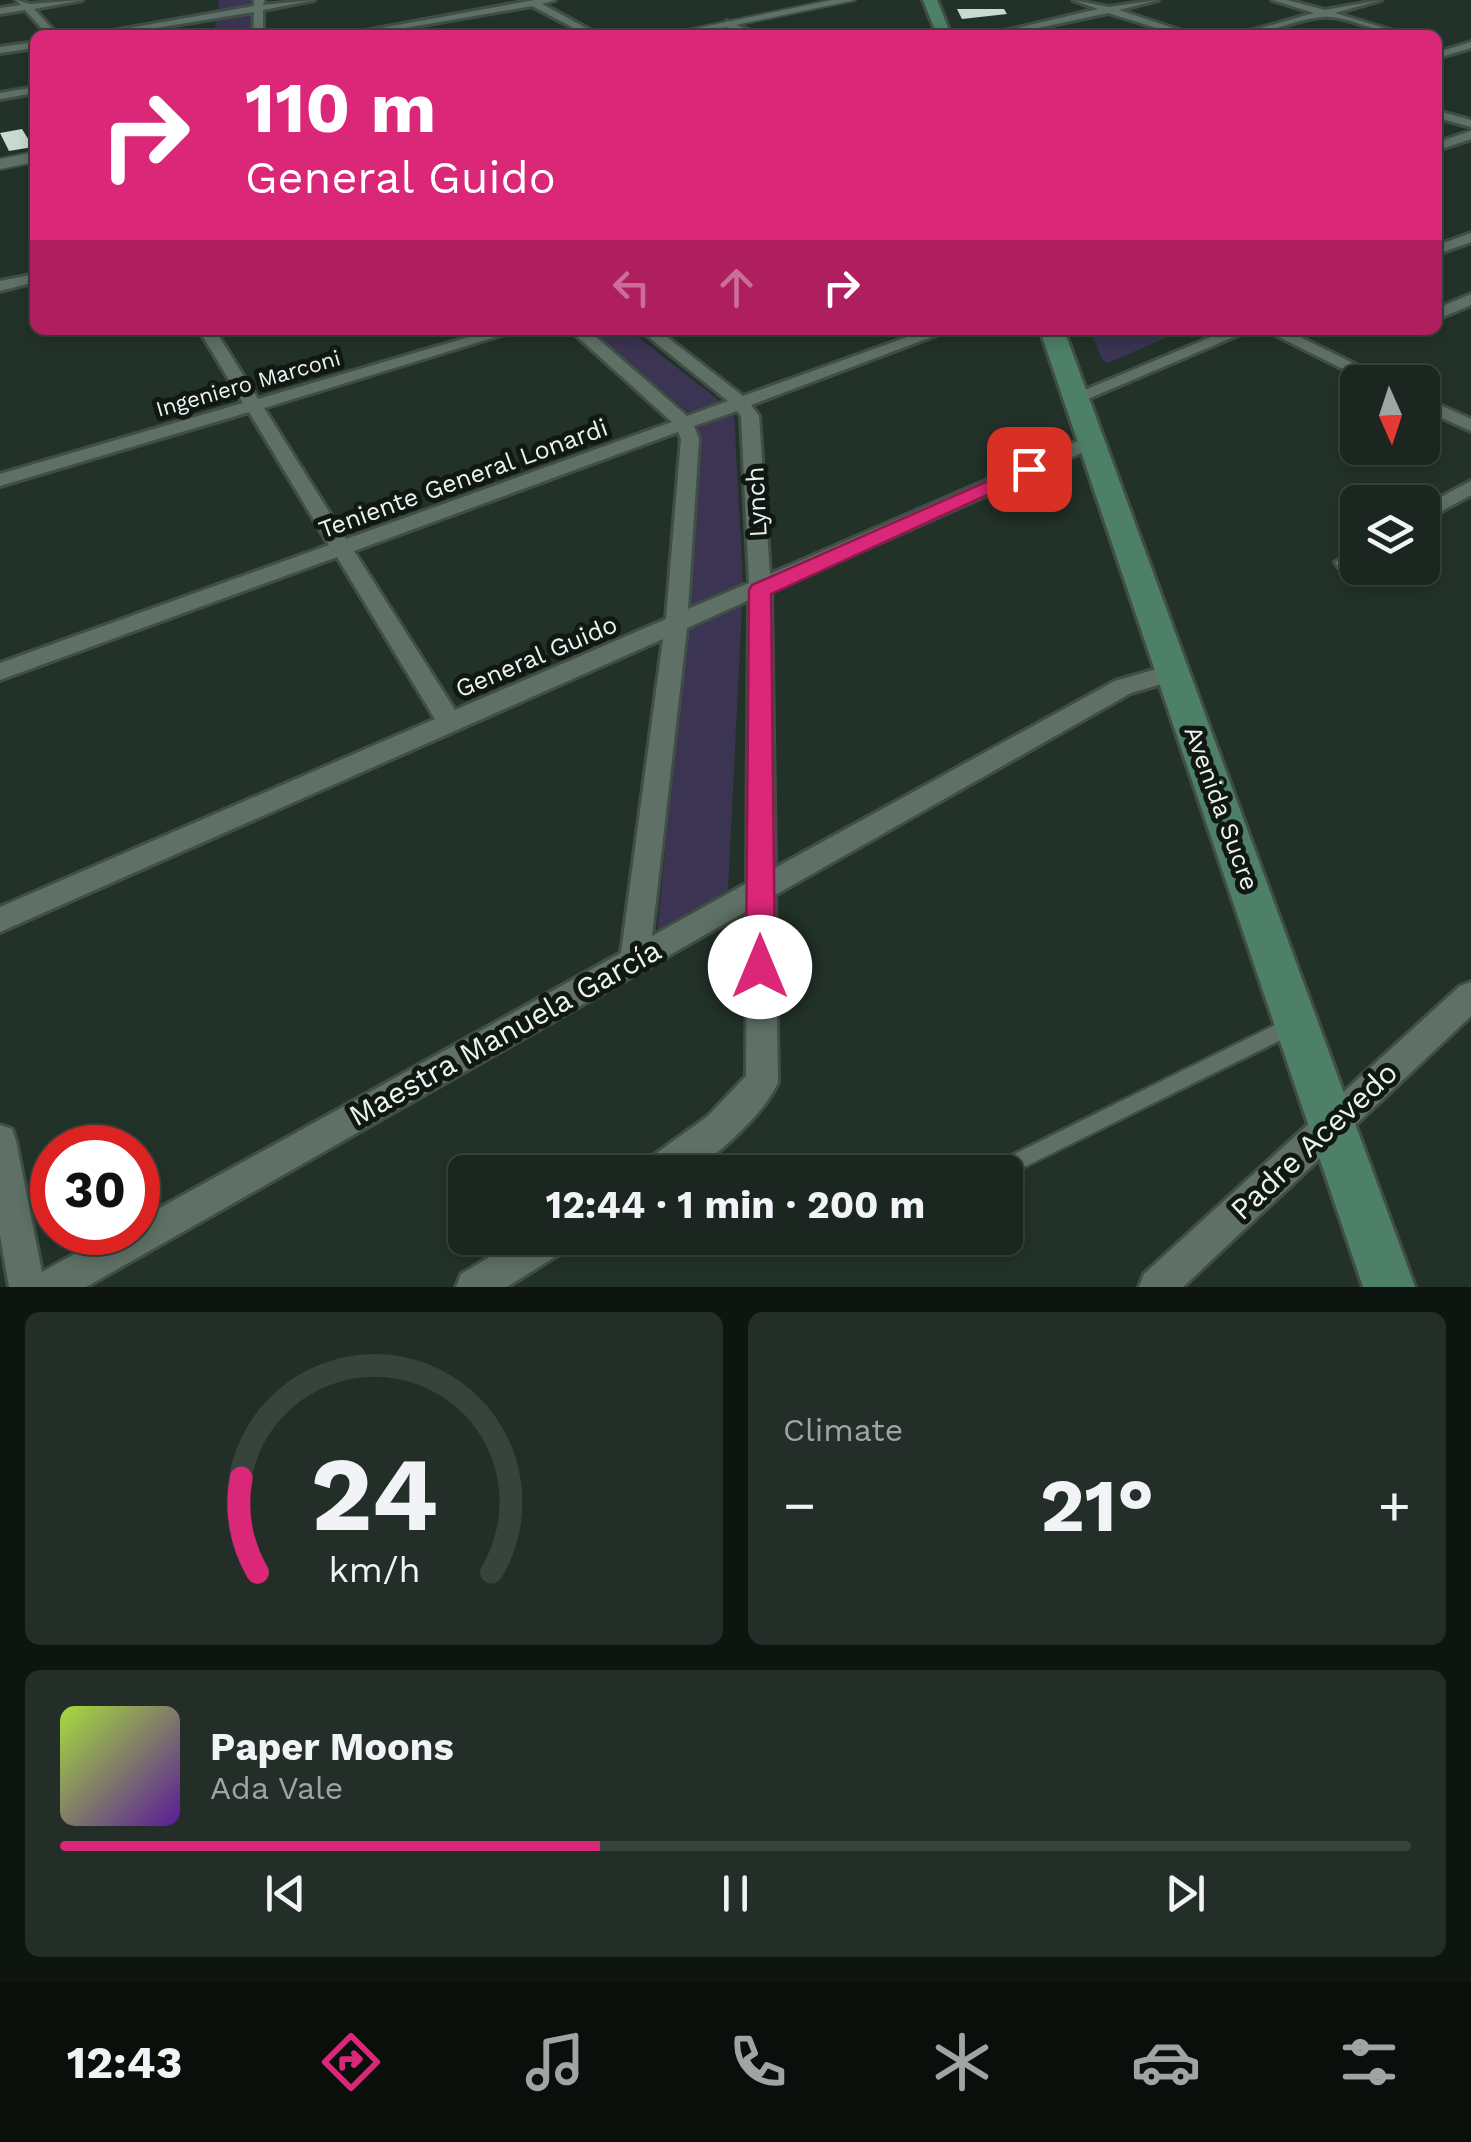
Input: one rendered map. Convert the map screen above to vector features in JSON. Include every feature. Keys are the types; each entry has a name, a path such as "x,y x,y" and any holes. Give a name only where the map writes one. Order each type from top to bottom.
{"main road":[{"path":"930,0 942,30"},
{"name":"Avenida Sucre","path":"1054,335 1389,1287"}],"street":[{"path":"0,11 24,4 76,0"},
{"path":"217,20 218,0"},
{"path":"136,30 217,20 260,4 309,0"},
{"path":"500,0 512,6"},
{"path":"376,30 550,0"},
{"path":"695,30 850,0"},
{"path":"1078,0 1173,30"},
{"path":"1015,30 1153,0"},
{"path":"1277,0 1384,30"},
{"path":"1260,30 1376,0"},
{"path":"533,3 584,30"},
{"path":"24,4 49,30"},
{"path":"258,30 260,4"},
{"path":"726,24 740,30"},
{"path":"1442,54 1471,45"},
{"path":"0,50 30,46"},
{"path":"1442,46 1471,54"},
{"path":"0,96 30,91"},
{"path":"1442,115 1471,124"},
{"path":"1442,145 1471,135"},
{"path":"0,164 30,159"},
{"path":"1442,248 1471,237"},
{"path":"0,286 30,279"},
{"path":"1442,312 1471,299"},
{"path":"1442,301 1454,306"},
{"path":"211,335 450,723"},
{"name":"Ingeniero Marconi","path":"0,480 493,335"},
{"path":"584,335 684,422 690,439 676,626 635,960"},
{"path":"654,335 740,402"},
{"name":"Teniente General Lonardi","path":"0,672 740,402 908,335"},
{"path":"1076,397 1230,335"},
{"path":"1283,335 1346,365"},
{"name":"Lynch","path":"683,1155 720,1128 762,1082 760,590 752,424 740,402"},
{"path":"1440,411 1471,426"},
{"name":"General Guido","path":"0,920 760,590 1092,441"},
{"path":"1440,505 1471,487"},
{"name":"Maestra Manuela García","path":"51,1287 1123,688 1174,672"},
{"name":"Padre Acevedo","path":"1157,1287 1471,996"},
{"path":"0,1142 27,1287"},
{"path":"474,1287 526,1255"}],"lane":[{"path":"1023,1159 1298,1023"}],"shaded area":[{"path":"219,0 259,0 258,30 215,30"},
{"path":"592,335 635,335 734,412 743,586 728,890 657,934 687,624 699,420"},
{"path":"1092,335 1172,335 1108,363 1102,359"}],"building":[{"path":"957,9 1004,9 1007,14 962,19"},
{"path":"22,129 30,148 9,151 0,133"}],"route":[{"path":"760,967 760,590 1029,469"}]}
